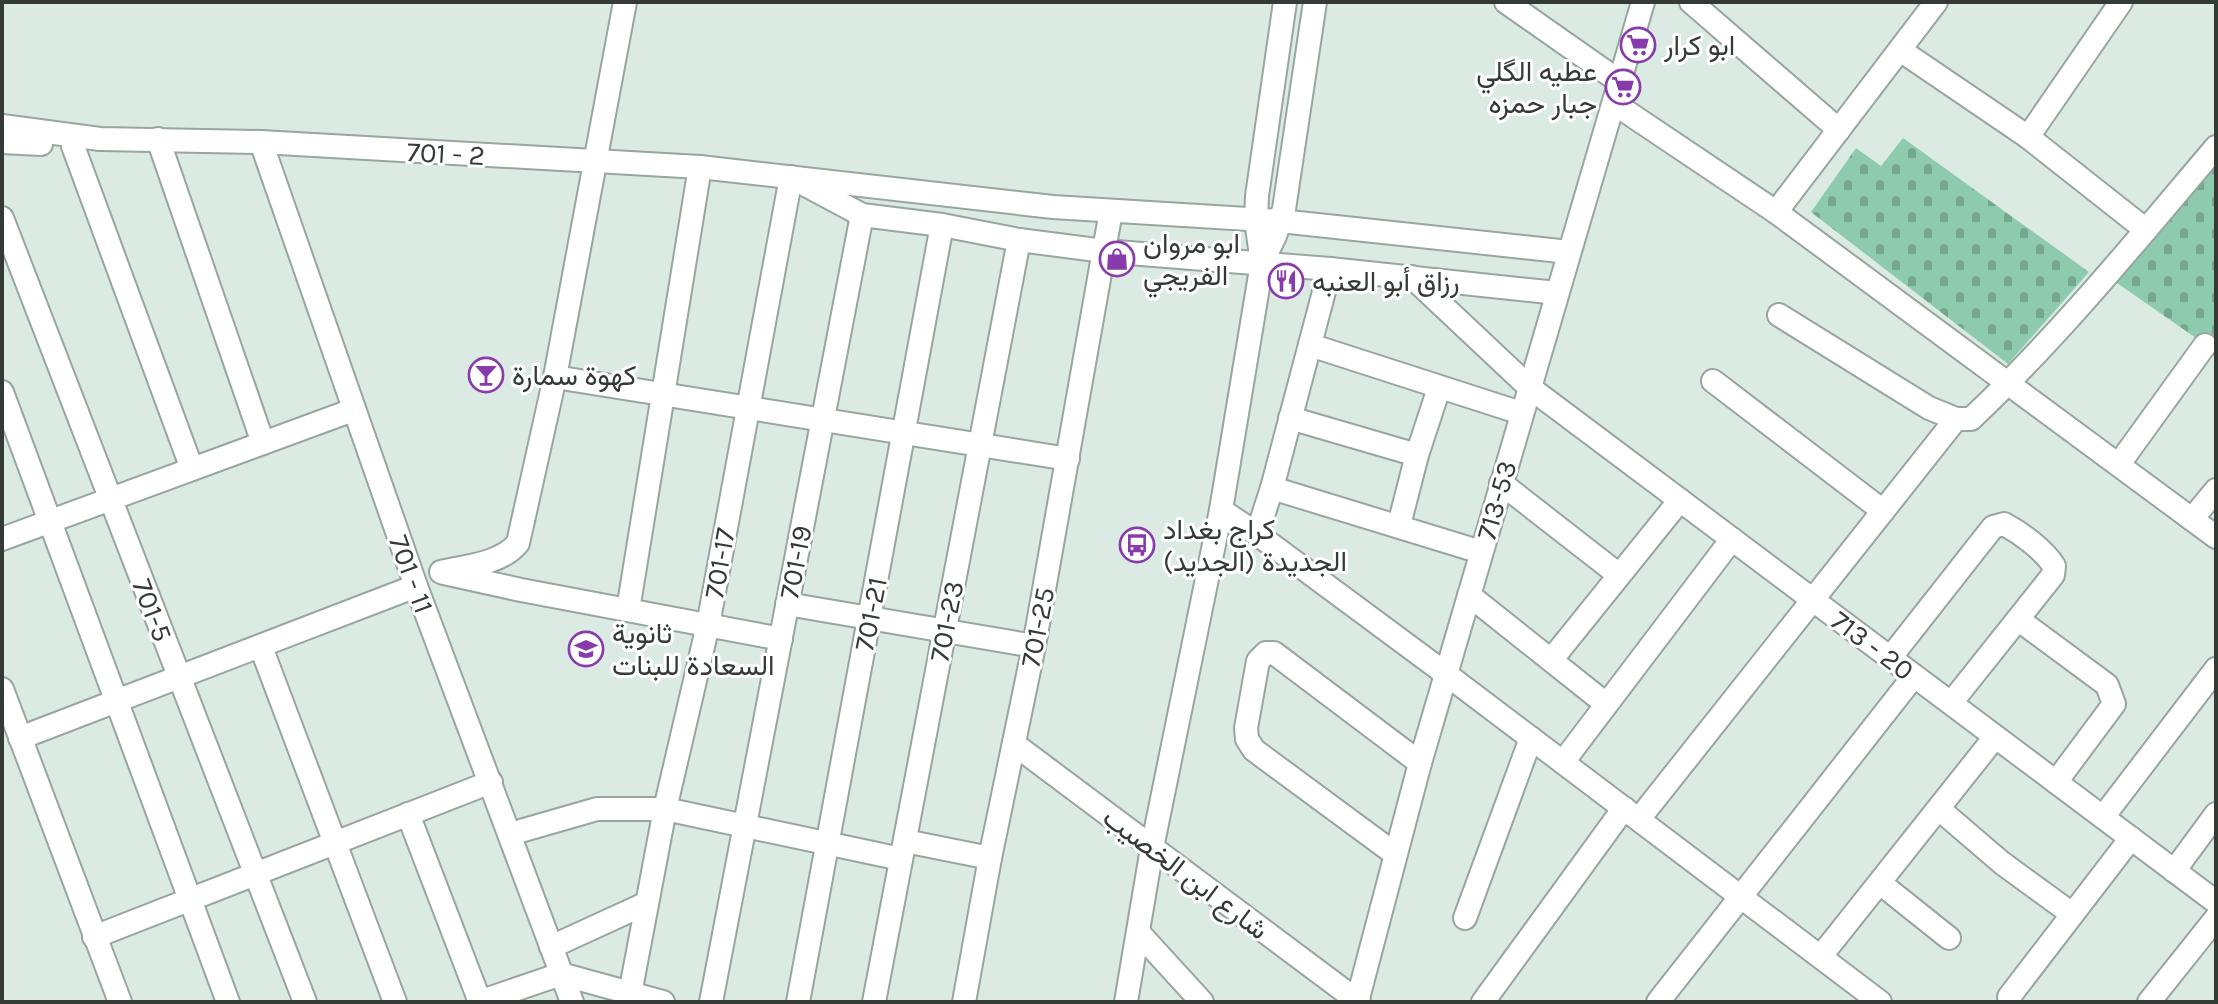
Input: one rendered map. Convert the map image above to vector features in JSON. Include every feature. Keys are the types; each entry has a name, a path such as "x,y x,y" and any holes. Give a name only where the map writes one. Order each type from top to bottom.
{"street":[{"path":"441,572 500,557 510,553 518,543 555,377 625,2"},
{"path":"1262,263 1256,220 1257,196 1285,2"},
{"path":"1126,1002 1152,848 1221,510 1262,263 1280,221 1315,2"},
{"path":"1506,2 1620,82"},
{"name":"713-53","path":"1358,1002 1420,763 1643,2"},
{"path":"1691,2 1839,130"},
{"path":"1776,212 1936,2"},
{"path":"2028,137 2121,2"},
{"path":"1900,50 2028,137 2146,230"},
{"path":"1615,104 1776,212 2216,537"},
{"path":"2,126 100,139"},
{"path":"2,142 73,146 100,139"},
{"name":"701 - 2","path":"100,139 261,142 700,167 1053,207 1280,221 1569,252"},
{"path":"158,139 263,443"},
{"name":"701 - 11","path":"261,142 408,564 572,1002"},
{"path":"73,146 192,469"},
{"path":"1779,315 1929,408 1956,419 1971,419 2010,383 2216,147"},
{"path":"628,610 700,167"},
{"path":"791,177 862,215 942,225 1019,240 1104,251 1330,269 1557,293"},
{"name":"701-17","path":"630,994 665,809 708,625 791,177"},
{"name":"701-25","path":"964,1002 1034,646 1111,211"},
{"name":"701-19","path":"711,1002 862,215"},
{"name":"701-5","path":"2,218 305,1002"},
{"name":"701-21","path":"798,1002 942,225"},
{"name":"701-23","path":"874,1002 1019,240"},
{"path":"1257,534 1330,269"},
{"name":"713 - 20","path":"1412,277 1529,387 2216,902"},
{"path":"1310,345 1521,413"},
{"path":"2119,464 2205,345"},
{"path":"555,377 1068,459"},
{"path":"1713,381 1883,511"},
{"path":"1399,525 1439,388"},
{"path":"2,392 228,1002"},
{"path":"2,539 353,410"},
{"path":"1290,418 1417,455"},
{"path":"1483,1002 1632,814 1813,600 1956,419"},
{"path":"1501,483 1619,575"},
{"path":"1272,488 1481,552"},
{"path":"2192,519 2216,490"},
{"path":"1552,659 1680,500"},
{"path":"1221,510 1446,674 1880,1002"},
{"path":"1890,658 1993,527 2004,524 2013,529 2050,559 2054,566 2053,575 1951,703"},
{"path":"1563,762 1732,539"},
{"path":"408,564 521,590 781,639"},
{"path":"20,738 416,586"},
{"path":"1469,595 1606,704"},
{"path":"787,604 1034,646"},
{"path":"2019,620 2107,685 2112,693 2114,704 2056,782"},
{"path":"261,647 395,1002"},
{"path":"1395,854 1254,750 1247,739 1246,728 1258,661 1266,653 1274,653 1420,763"},
{"path":"2103,817 2216,669"},
{"path":"1658,1002 1914,676"},
{"path":"2,689 120,1002"},
{"path":"1821,956 1995,737"},
{"path":"1465,918 1531,738"},
{"name":"شارع ابن الخصيب","path":"1014,744 1358,1002"},
{"path":"94,937 491,782"},
{"path":"510,834 597,809 665,809 827,843 990,858"},
{"path":"1939,809 2002,863 2072,914"},
{"path":"408,814 480,1002 561,974 663,1002"},
{"path":"2174,871 2216,814"},
{"path":"2009,997 2131,838"},
{"path":"1880,883 1949,938"},
{"path":"551,947 647,903"},
{"path":"2149,1002 2216,918"},
{"path":"1138,932 1202,1002"}],"green space":[{"path":"1903,138 2089,272 2008,364 1811,212 1856,148 1881,166"},
{"path":"2216,147 2216,352 2107,276"}],"place":[{"name":"ابو كرار","path":"1638,45"},
{"name":"عطيه الگلي جبار حمزه","path":"1623,87"},
{"name":"ابو مروان الفريجي","path":"1117,259"},
{"name":"رزاق أبو العنبه","path":"1286,281"},
{"name":"كهوة سمارة","path":"486,375"},
{"name":"كراج بغداد الجديدة (الجديد)","path":"1137,545"},
{"name":"ثانوية السعادة للبنات","path":"586,649"}]}
